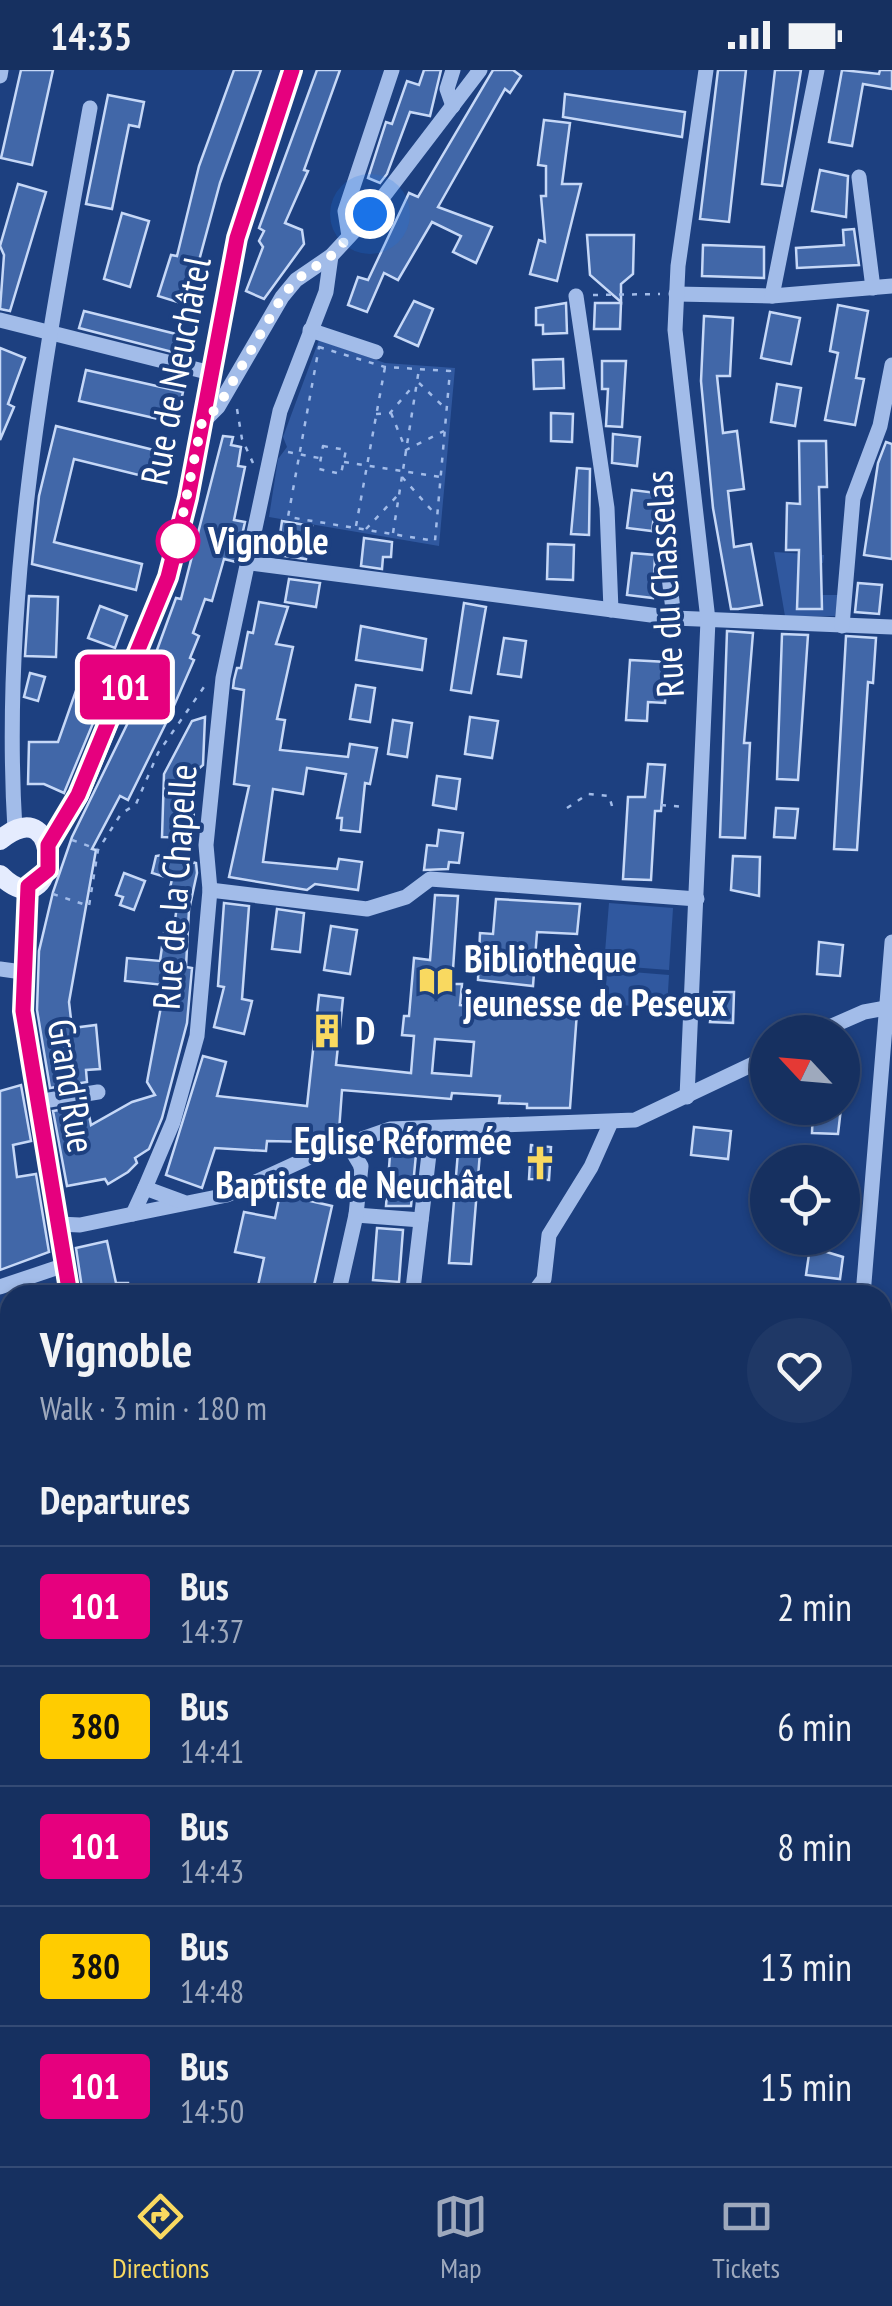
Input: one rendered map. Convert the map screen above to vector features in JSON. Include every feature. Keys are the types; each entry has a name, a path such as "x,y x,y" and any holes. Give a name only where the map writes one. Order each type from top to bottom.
{"main road":[{"name":"Rue de Neuchâtel","path":"37,889 48,870 48,845 78,795 154,616 182,523 237,238 292,70"},
{"path":"7,835 34,832 48,845"},
{"path":"0,875 10,884 37,889"},
{"name":"Grand'Rue","path":"37,889 22,972 23,1011 68,1285"}],"street":[{"path":"349,236 345,210 392,70"},
{"path":"453,70 447,89 453,106"},
{"path":"202,422 231,384 282,297 296,280 331,256 386,196 480,70"},
{"name":"Rue du Chasselas","path":"687,1097 708,620 672,294 706,70"},
{"path":"772,296 817,70"},
{"path":"7,835 6,681 18,542 49,334 90,108"},
{"path":"859,177 873,288"},
{"name":"Rue de la Chapelle","path":"133,1214 188,1080 205,969 210,890 206,845 223,678 272,450 294,366 326,292 331,256"},
{"path":"672,294 772,296 892,286"},
{"path":"576,296 607,508 611,610"},
{"path":"0,320 211,373"},
{"path":"310,330 376,352"},
{"path":"842,626 853,498 886,427 892,365"},
{"path":"666,552 674,618"},
{"path":"250,563 376,583 674,618 892,627"},
{"path":"210,890 367,909 406,896 430,879 697,899"},
{"path":"864,1285 892,942"},
{"path":"0,969 22,972"},
{"path":"857,1015 886,1008"},
{"path":"58,1224 80,1225 227,1195 390,1129 635,1120 750,1066"},
{"path":"38,1102 98,1092"},
{"path":"540,1285 544,1279 549,1235 591,1167 610,1122"},
{"path":"414,1285 429,1154 448,1128"},
{"path":"345,1285 362,1166 348,1144"},
{"path":"145,1188 183,1202"},
{"path":"356,1215 422,1220"},
{"path":"6,1285 65,1266"}],"path":[{"path":"576,296 672,294"},
{"path":"319,348 384,367 419,369 450,371 434,541 288,517 319,348"},
{"path":"356,528 384,367"},
{"path":"393,534 419,369"},
{"path":"417,381 447,410"},
{"path":"376,414 390,413 417,381"},
{"path":"231,384 237,388 242,439 266,479"},
{"path":"390,413 406,450"},
{"path":"406,450 446,430"},
{"path":"323,446 346,450 341,474 319,470 321,458 323,446"},
{"path":"272,450 321,458"},
{"path":"344,462 402,474 442,476"},
{"path":"402,474 437,516"},
{"path":"366,529 399,494"},
{"path":"37,889 89,906 98,850 121,814 136,804 158,753 195,696 209,682 223,678"},
{"path":"567,808 588,794 609,796 612,806"},
{"path":"661,806 702,808"},
{"path":"70,840 98,850"}],"shaded area":[{"path":"319,340 385,363 455,368 439,546 269,517 278,459 287,447 283,437"},
{"path":"774,552 824,555 823,563 798,562 797,608 821,609 822,595 838,595 835,616 785,616"},
{"path":"609,903 673,908 669,970 604,965"},
{"path":"607,970 669,975 667,1008 605,1004"}],"building":[{"path":"21,70 53,70 32,165 1,158"},
{"path":"234,70 261,70 220,183 187,305 158,296 171,255 177,256 199,166"},
{"path":"317,70 340,70 304,170 308,171 285,223 302,230 304,244 264,299 246,291 263,247 259,241 264,231 259,228"},
{"path":"424,70 441,70 430,116 410,112 387,174 380,183 368,178 386,122 392,124 407,81 419,85"},
{"path":"493,70 513,70 521,76 510,93 505,89 438,207 492,227 476,263 453,252 461,236 432,222 398,280 384,273 367,312 348,305 358,277 368,280 409,193 418,197"},
{"path":"718,70 746,70 729,222 700,219"},
{"path":"775,70 801,70 782,186 762,184"},
{"path":"842,70 879,74 880,70 892,70 892,89 863,84 852,146 829,142"},
{"path":"565,94 685,112 682,137 563,117"},
{"path":"108,95 144,102 139,127 129,125 112,209 86,204"},
{"path":"544,120 570,123 562,184 581,184 557,281 530,274 539,240 545,242 541,196 546,196 546,166 538,165"},
{"path":"820,170 848,176 846,217 812,211"},
{"path":"18,184 46,192 10,311 0,309 4,255 0,246"},
{"path":"122,213 149,221 130,287 104,279"},
{"path":"854,229 859,265 797,268 796,248 844,245 843,230"},
{"path":"587,235 634,235 633,274 621,284 621,302 590,275"},
{"path":"703,245 764,247 764,278 702,276"},
{"path":"414,301 433,309 418,346 395,336"},
{"path":"566,303 567,333 543,334 543,325 536,325 536,308"},
{"path":"595,303 621,303 620,329 594,329"},
{"path":"838,305 868,311 856,378 864,379 855,425 825,420 838,353 830,351"},
{"path":"84,311 184,336 180,354 79,328"},
{"path":"770,312 800,318 791,364 761,358"},
{"path":"704,316 733,318 730,376 717,376 723,433 737,431 744,489 728,491 734,547 751,544 762,605 738,609 731,609 713,508 701,381"},
{"path":"0,348 25,358 8,404 14,407 0,440"},
{"path":"563,359 564,388 534,389 533,360"},
{"path":"602,361 626,361 622,427 606,426 608,389 602,389"},
{"path":"86,370 183,392 176,423 79,401"},
{"path":"777,384 801,388 795,426 771,422"},
{"path":"551,413 573,414 572,442 551,441"},
{"path":"56,426 170,454 163,481 74,459 54,542 142,564 136,590 32,564 39,496"},
{"path":"613,434 640,437 637,466 612,463"},
{"path":"223,436 233,437 231,445 241,447 238,466 245,467 234,520 245,522 236,562 224,559 212,601 205,599 193,633 199,636 190,658 194,660 169,717 128,800 120,796 92,849 96,850 69,1002 72,1028 96,1025 100,1069 86,1070 87,1082 50,1088 37,1010 39,951 53,892 72,837 138,702 176,598 181,599"},
{"path":"799,441 826,441 827,487 819,487 822,609 797,609 799,550 786,550 787,503 800,504"},
{"path":"886,442 892,444 892,559 864,555 878,463"},
{"path":"577,468 590,469 589,535 571,534"},
{"path":"632,490 657,493 652,531 627,528"},
{"path":"282,521 312,526 306,559 277,555"},
{"path":"364,538 392,542 391,557 383,557 382,569 361,566"},
{"path":"548,544 574,545 573,580 547,579"},
{"path":"632,553 655,555 653,598 627,595"},
{"path":"289,579 320,583 316,607 285,602"},
{"path":"858,583 882,585 879,614 855,612"},
{"path":"29,596 58,597 56,657 25,656"},
{"path":"259,602 288,607 276,644 293,647 277,719 285,720 280,750 348,757 350,744 377,748 370,784 365,783 360,832 341,830 342,818 337,818 346,774 307,768 303,794 273,789 263,862 337,869 339,859 362,862 358,890 315,884 307,890 229,877 249,786 234,784 244,690 233,688 248,632 253,633"},
{"path":"464,603 486,607 471,693 451,690"},
{"path":"100,606 127,616 115,648 88,638"},
{"path":"361,626 426,639 422,670 356,660"},
{"path":"727,631 753,633 744,743 750,743 745,838 720,837"},
{"path":"782,634 808,635 798,780 777,779"},
{"path":"846,636 876,638 873,683 868,682 857,850 834,849"},
{"path":"504,638 526,641 521,677 498,674"},
{"path":"630,660 667,662 665,703 648,702 647,721 626,720"},
{"path":"84,668 111,680 64,793 44,784 28,784 29,742 58,742"},
{"path":"30,673 45,677 38,701 24,697"},
{"path":"356,685 375,688 370,722 350,719"},
{"path":"205,717 203,765 195,772 193,838 162,837 164,774 192,721"},
{"path":"470,717 498,721 492,758 465,754"},
{"path":"393,720 412,723 407,757 388,754"},
{"path":"648,764 665,765 661,811 655,811 651,880 623,879 628,797 645,797"},
{"path":"437,776 460,779 456,809 433,805"},
{"path":"776,808 798,809 795,838 774,837"},
{"path":"439,830 463,833 459,863 449,862 448,869 424,870 427,845 437,846"},
{"path":"156,856 196,863 197,873 189,910 186,967 192,968 187,1023 162,1118 149,1149 135,1158 137,1163 128,1172 108,1184 105,1179 67,1186 53,1111 87,1105 91,1125 132,1102 155,1095 147,1082 165,985 125,981 127,958 160,961 165,926 174,927 178,899 168,897 172,879 152,873"},
{"path":"733,856 760,857 759,896 731,890"},
{"path":"124,873 145,881 134,910 120,905 123,897 116,895"},
{"path":"435,895 458,896 452,984 462,984 460,1005 501,1008 500,1014 543,1015 544,1009 577,1012 570,1108 527,1108 527,1104 499,1103 500,1096 452,1093 451,1099 342,1090 339,1131 313,1142 267,1141 266,1151 215,1148 202,1188 166,1175 203,1056 226,1062 217,1096 307,1106 319,995 343,998 336,1065 411,1073 414,1036 402,1035 404,1016 409,1016 414,958 430,960","holes":["435,1039 474,1042 471,1076 432,1073"]},
{"path":"496,899 580,904 577,934 537,932 533,986 478,980 480,933 493,934"},
{"path":"224,903 249,906 242,999 252,1001 244,1034 214,1027 224,987 218,986"},
{"path":"277,909 304,913 300,952 272,949"},
{"path":"331,926 357,930 350,974 324,970"},
{"path":"819,942 843,945 840,976 817,974"},
{"path":"714,992 734,992 733,1023 710,1022"},
{"path":"21,1085 31,1141 13,1145 17,1177 36,1174 49,1252 0,1270 0,1091"},
{"path":"812,1125 839,1125 838,1134 812,1133"},
{"path":"694,1127 731,1131 728,1159 691,1155"},
{"path":"459,1139 481,1140 471,1264 449,1263"},
{"path":"391,1142 417,1144 411,1206 386,1206"},
{"name":"Eglise Réformée Baptiste de Neuchâtel","path":"531,1145 551,1147 549,1180 529,1179"},
{"path":"280,1194 332,1206 314,1285 258,1285 264,1258 235,1252 244,1212 275,1218"},
{"path":"377,1228 403,1230 399,1282 373,1280"},
{"path":"107,1241 116,1283 128,1285 82,1285 76,1248"},
{"path":"809,1255 843,1257 840,1279 806,1275"}],"bus line":[{"name":"101","path":"68,1285 23,1011 28,886 44,878 48,870 48,845 78,795 168,577 188,498 237,238 292,70"}],"place":[{"name":"Vignoble","path":"178,541"},
{"name":"Bibliothèque jeunesse de Peseux","path":"436,981"},
{"name":"D","path":"327,1031"},
{"name":"Eglise Réformée Baptiste de Neuchâtel","path":"540,1163"}],"route":[{"path":"178,541 175,553 202,422 218,407 263,322 282,297 296,280 331,256 370,214"}]}
